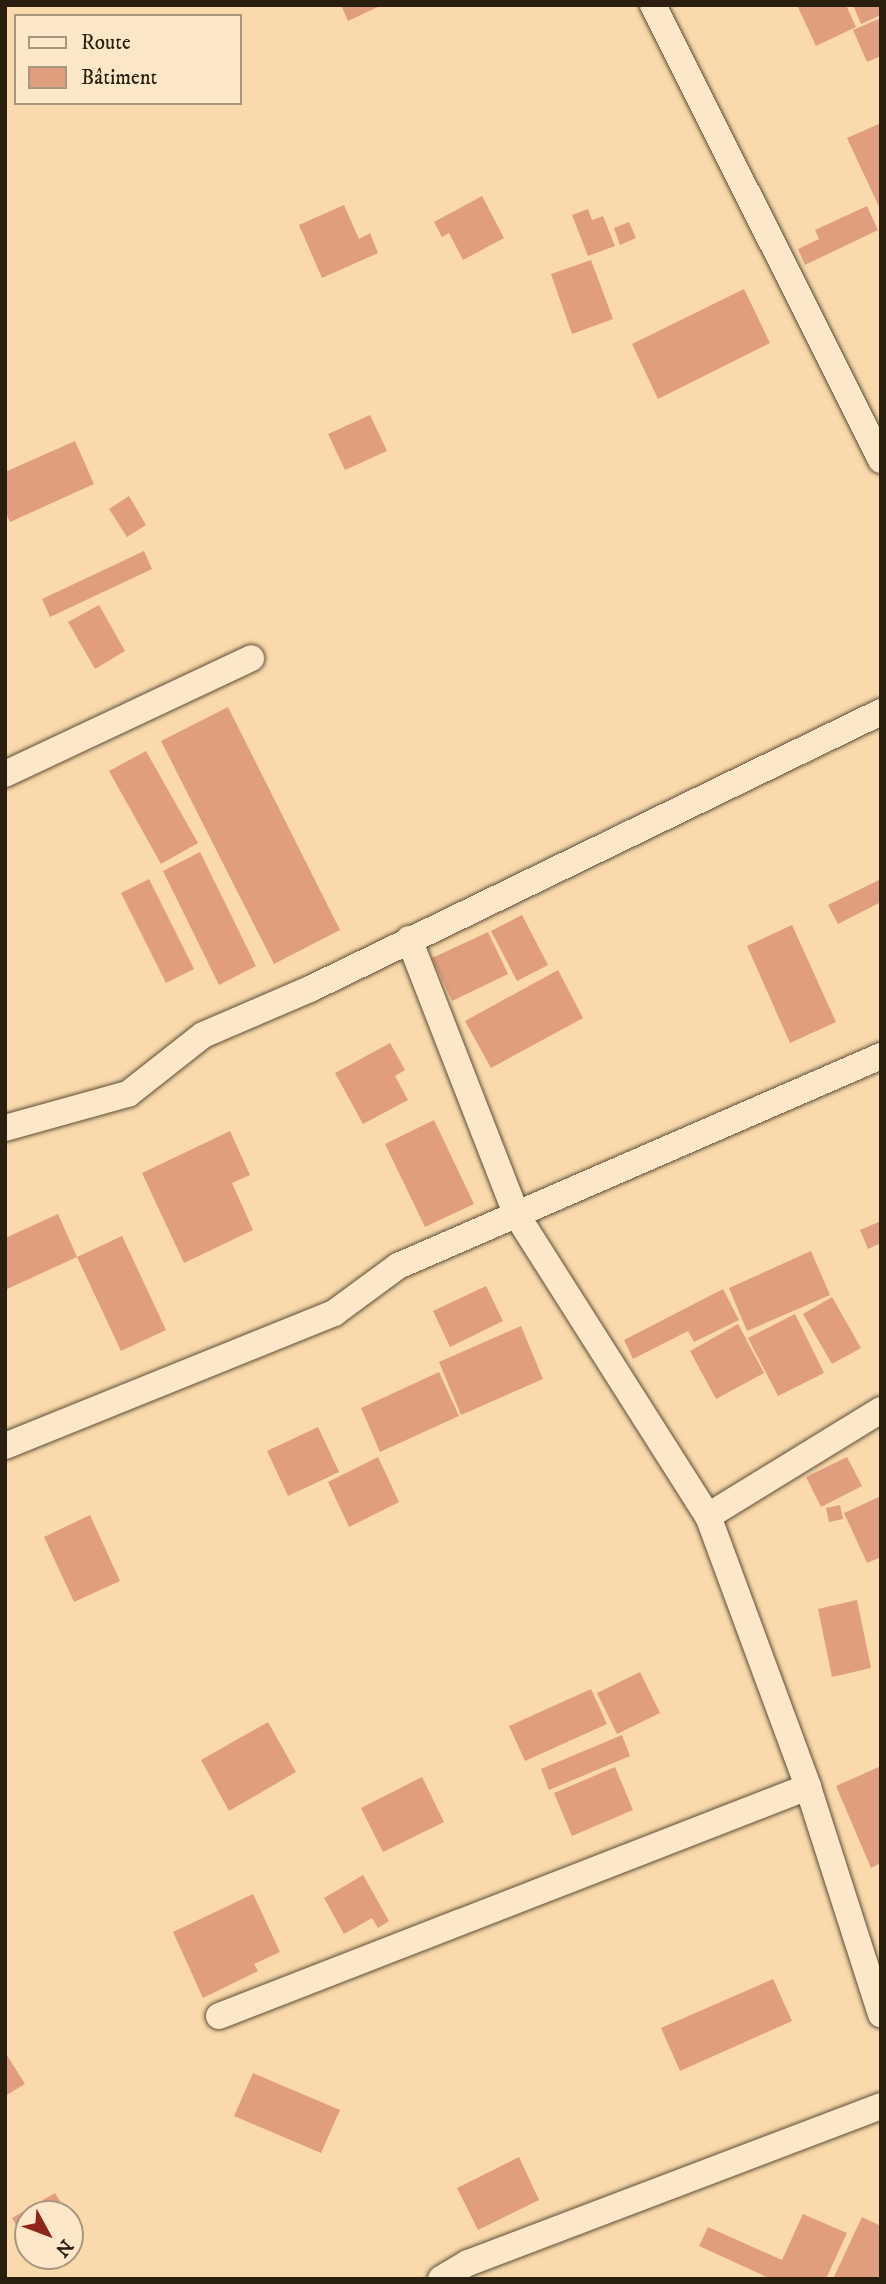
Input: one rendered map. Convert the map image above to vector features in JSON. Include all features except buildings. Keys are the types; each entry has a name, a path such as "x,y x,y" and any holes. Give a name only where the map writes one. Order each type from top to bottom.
{"street":[{"path":"653,5 881,460"},
{"path":"5,774 251,658"},
{"path":"5,1128 128,1094 202,1035 409,939 881,712"},
{"path":"409,939 516,1214 708,1516 808,1787 881,2015"},
{"path":"5,1446 334,1313 398,1266 881,1056"},
{"path":"708,1516 881,1410"},
{"path":"219,2016 808,1787"},
{"path":"441,2279 468,2263 881,2106"}]}
